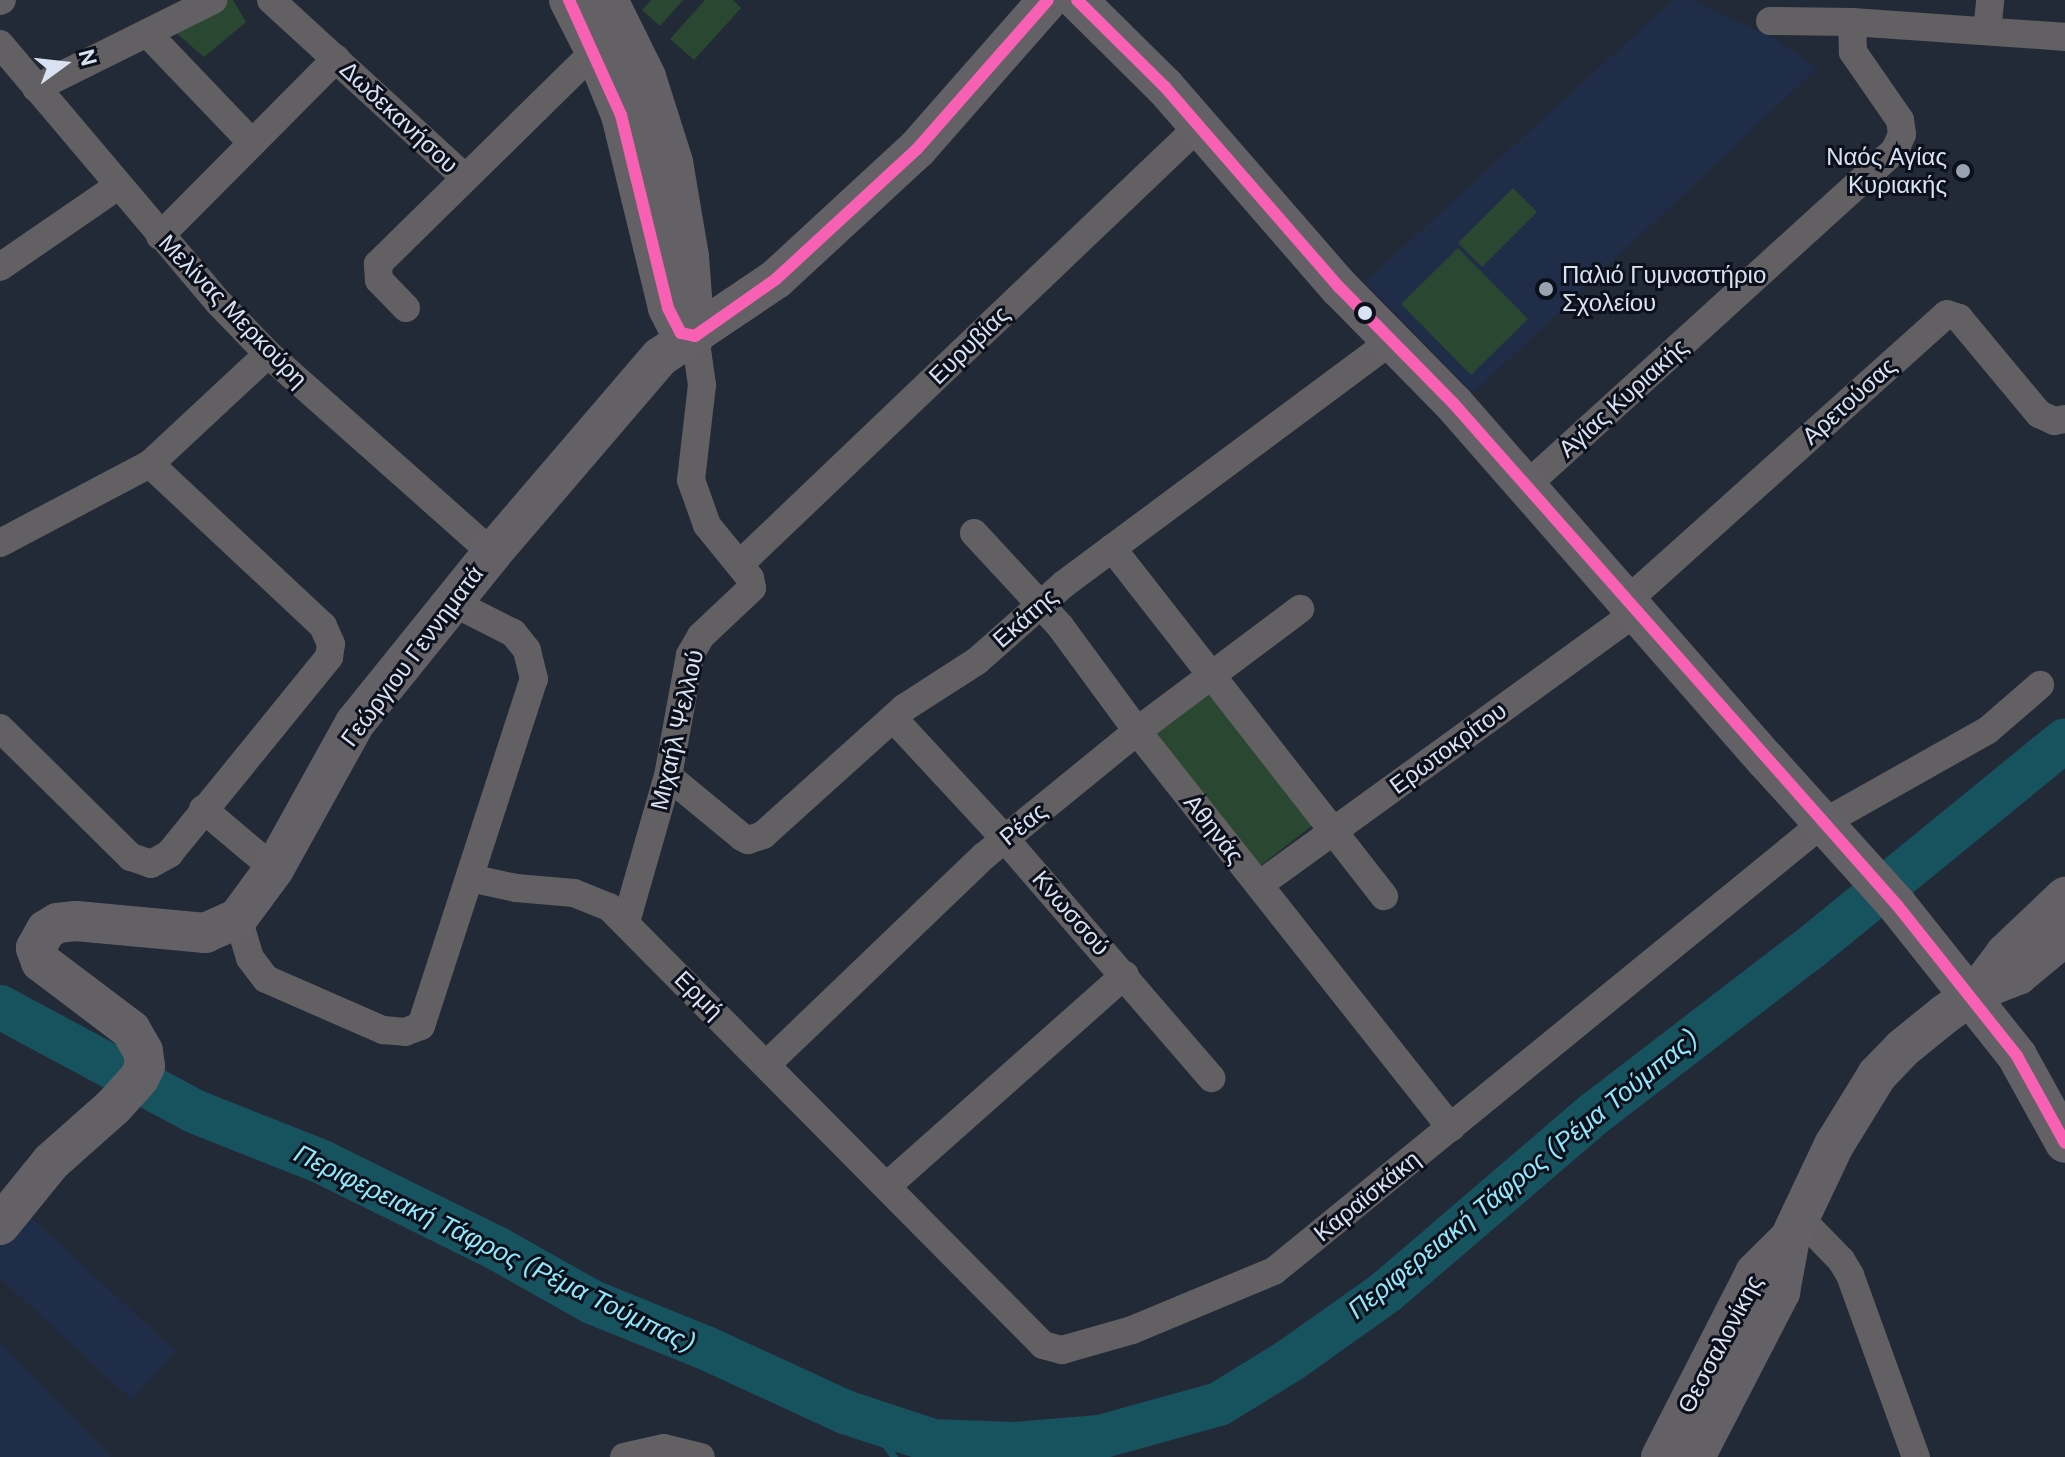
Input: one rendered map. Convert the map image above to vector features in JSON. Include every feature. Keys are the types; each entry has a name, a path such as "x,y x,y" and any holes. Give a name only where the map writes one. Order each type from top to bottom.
{"street":[{"path":"36,88 213,0"},
{"name":"Δωδεκανήσου","path":"271,0 464,177 595,51"},
{"path":"569,0 595,51 626,132 662,293 681,333 695,336"},
{"path":"608,0 646,77 673,162 689,257 702,385 691,480 707,525 740,564"},
{"name":"Γεώργιου Γεννηματά","path":"238,918 274,869 355,723 492,553 660,357 776,279 917,149 1048,0"},
{"path":"1077,0 1143,64 1320,265 1527,485 1975,993 2024,1067 2065,1143"},
{"path":"1987,31 1990,0"},
{"path":"1770,21 1852,22 2065,37"},
{"name":"Αγίας Κυριακής","path":"1527,485 1895,150 1902,134 1900,120 1853,52 1852,22"},
{"path":"147,33 252,143"},
{"name":"Μελίνας Μερκούρη","path":"0,44 160,236 268,354 492,553"},
{"path":"160,236 336,59"},
{"name":"Ευρυβίας","path":"740,564 1199,126"},
{"path":"406,308 379,280 378,264 464,177"},
{"path":"0,267 118,186"},
{"name":"Αρετούσας","path":"1632,606 1947,314 1959,318 2039,414 2054,421 2065,419"},
{"name":"Εκάτης","path":"668,776 742,837 757,839 893,718 977,661 1039,604 1393,340"},
{"path":"0,543 150,464 268,354"},
{"path":"0,728 137,861 151,864 164,860 325,662 331,644 323,626 150,464"},
{"name":"Αθηνάς","path":"974,533 1060,626 1137,731 1451,1128"},
{"path":"1112,548 1384,896"},
{"name":"Μιχαήλ Ψελλού","path":"626,922 668,776 692,650 705,632 752,588 750,578 740,564"},
{"path":"0,1225 51,1162 127,1092 145,1066 143,1051 131,1030 38,958 36,948 46,930 57,923 76,921 205,933 238,918 250,958 266,979 383,1030 414,1031 425,1018 530,697 533,669 527,650 513,633 452,602"},
{"name":"Ερωτοκρίτου","path":"1259,885 1632,606"},
{"name":"Ρέας","path":"767,1064 946,890 1005,839 1137,731 1300,609"},
{"name":"Καραϊσκάκη","path":"887,1186 1043,1345 1062,1350 1099,1341 1265,1277 1823,823 1988,730 2040,685"},
{"name":"Κνωσσού","path":"893,718 1005,839 1211,1078"},
{"path":"203,809 274,869"},
{"name":"Ερμή","path":"470,878 583,895 609,907 887,1186"},
{"path":"1975,993 2005,954 2065,897"},
{"path":"1975,993 2018,975 2065,936"},
{"path":"887,1186 1125,975"},
{"name":"Θεσσαλονίκης","path":"1695,1457 1780,1292 1795,1228 1834,1145 1877,1075 1903,1048 1975,993"},
{"path":"1795,1228 1841,1260 1850,1275 1916,1457"},
{"name":"Θεσσαλονίκης","path":"1661,1457 1755,1273 1795,1228"},
{"path":"624,1457 665,1452 701,1457"}],"shaded area":[{"path":"1673,0 1691,0 1775,38 1816,69 1473,393 1365,282"},
{"path":"26,1213 175,1351 132,1400 0,1278 0,1245"},
{"path":"0,1343 111,1457 0,1457"}],"green space":[{"path":"223,0 233,0 246,22 204,57 168,26"},
{"path":"651,0 683,0 660,26 642,10"},
{"path":"705,0 733,0 741,8 694,60 670,39"},
{"path":"1513,188 1537,212 1482,267 1458,243"},
{"path":"1458,248 1528,319 1471,375 1401,304"},
{"path":"1209,684 1317,822 1260,866 1152,728"}],"waterway":[{"name":"Περιφερειακή Τάφρος (Ρέμα Τούμπας)","path":"0,1007 196,1112 322,1162 498,1249 592,1302 706,1348 845,1412 933,1441 1013,1444 1100,1437 1219,1404 1289,1361 1386,1292 1595,1113 1809,949 2065,740"},
{"path":"867,1419 894,1457"}],"transit line":[{"path":"569,0 621,115 668,308 681,333 695,336"},
{"path":"695,336 776,279 917,149 1048,0"},
{"path":"1077,0 1165,87 1340,288 1454,404 1897,905 2017,1056 2065,1143"}],"place":[{"name":"Ναός Αγίας Κυριακής","path":"1963,171"},
{"name":"Παλιό Γυμναστήριο Σχολείου","path":"1546,289"}]}
